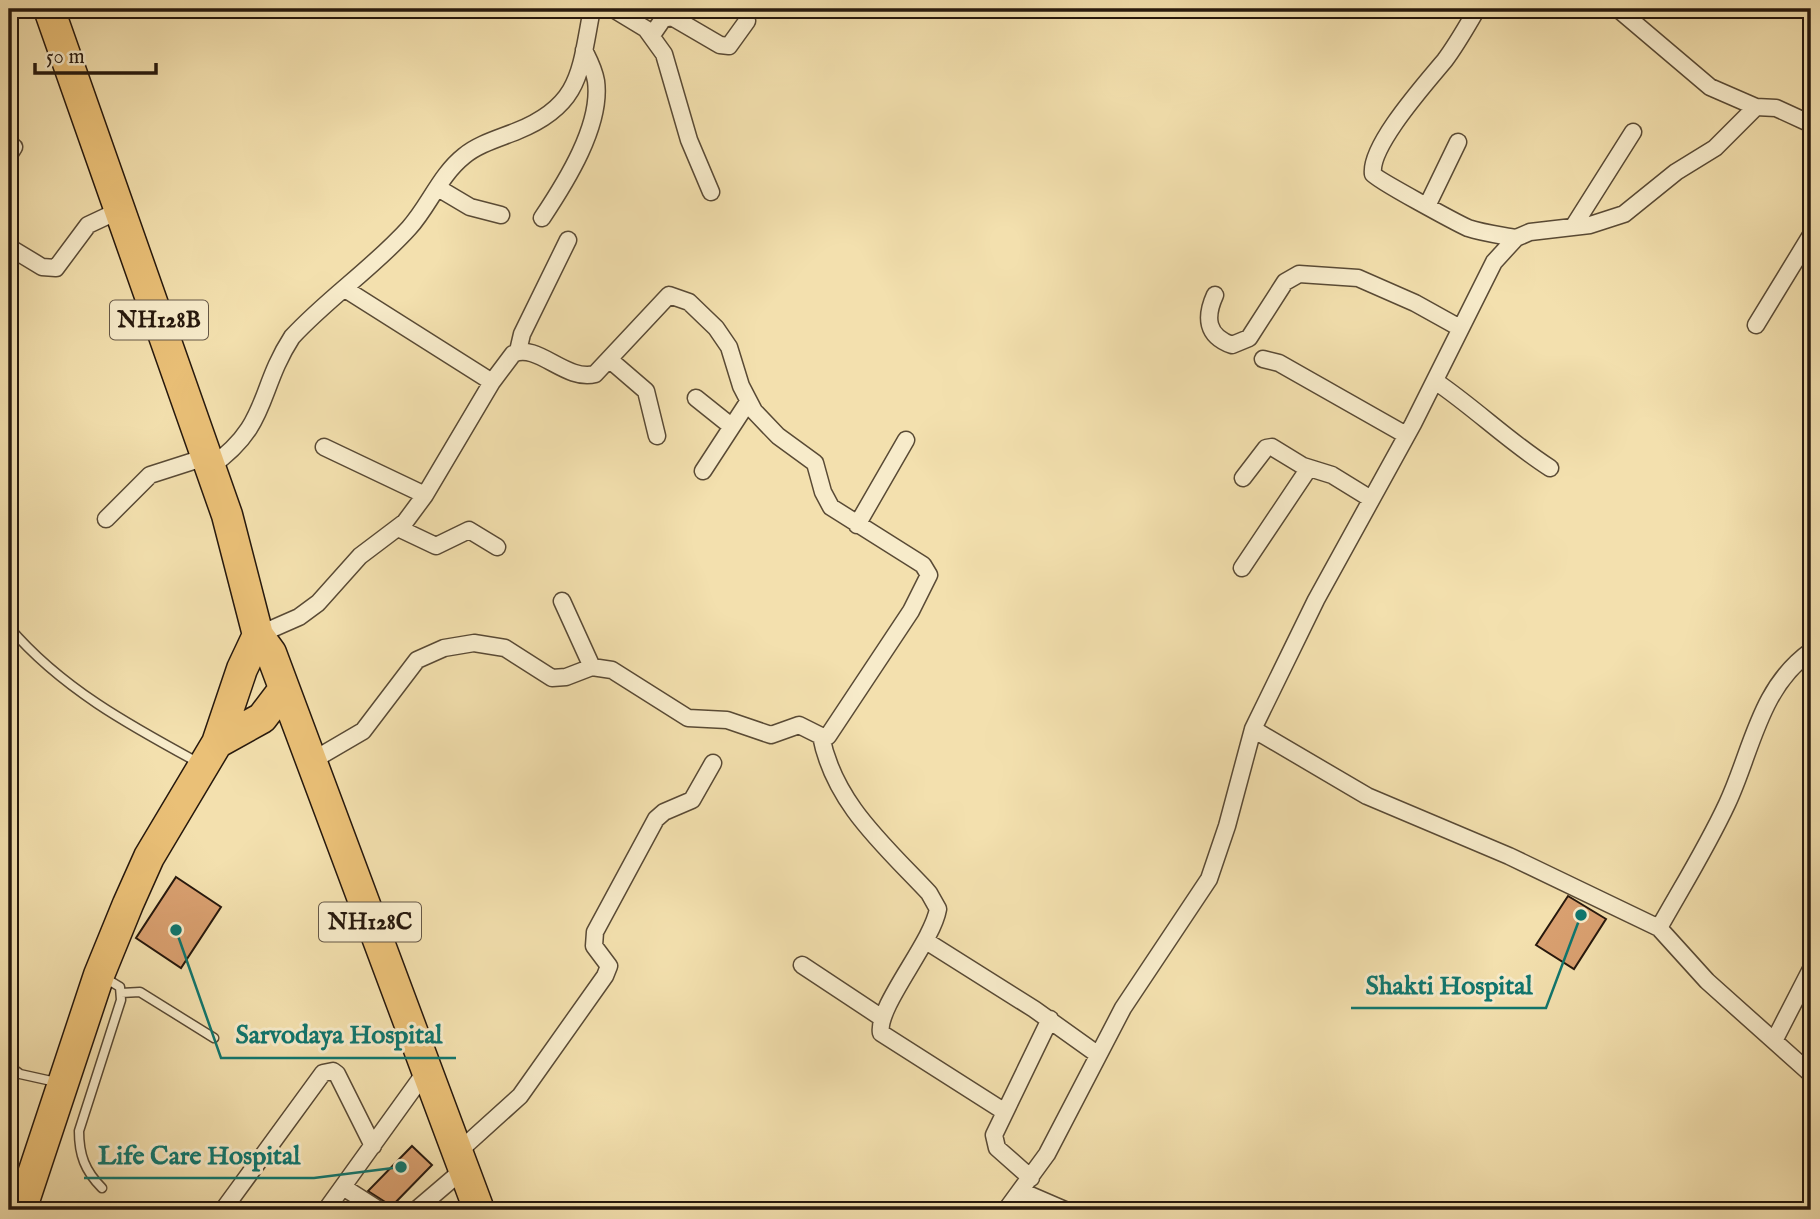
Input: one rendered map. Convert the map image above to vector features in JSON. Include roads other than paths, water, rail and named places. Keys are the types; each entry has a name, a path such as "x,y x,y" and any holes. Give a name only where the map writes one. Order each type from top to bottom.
{"highway":[{"name":"NH128B","path":"50,9 227,515 258,635"},
{"name":"NH128C","path":"258,635 271,653 479,1210"},
{"path":"20,1210 63,1084 110,984 149,857 210,754 242,668 258,635"},
{"path":"210,754 262,718 284,689"},
{"path":"262,718 310,762"}],"street":[{"path":"106,519 150,475 208,462 234,449 251,429 282,353 292,337 378,261 411,226 453,167 474,149 554,113 572,90 593,9"},
{"path":"613,9 634,19 652,35 664,54 689,140 711,192"},
{"path":"1477,9 1445,60 1405,109 1373,162 1376,178 1471,229 1516,237"},
{"path":"1618,9 1710,88 1756,107 1776,108 1811,124"},
{"path":"652,35 663,19 672,17 720,45 729,46 747,21"},
{"path":"542,218 579,155 593,110 596,79 584,50"},
{"path":"1006,1210 1026,1184 1063,1125 1097,1054 1123,1009 1209,879 1227,826 1253,729 1311,610 1435,381 1494,262 1516,237 1530,232 1608,220 1635,206 1676,172 1715,148 1756,107"},
{"path":"1573,227 1633,132"},
{"path":"1428,204 1458,142"},
{"path":"438,188 470,207 501,215"},
{"path":"9,247 42,267 56,268 88,225 120,210"},
{"path":"1756,325 1811,235"},
{"path":"258,635 299,617 317,603 360,556 398,528 425,495 492,382 518,351 526,327 568,240"},
{"path":"1215,295 1208,311 1208,324 1232,345 1249,338 1285,282 1299,274 1359,278 1415,303 1460,328"},
{"path":"345,289 492,382"},
{"path":"310,762 363,731 417,660 444,648 474,643 505,648 546,676 560,679 592,667 612,670 688,718 727,720 771,735 799,725 821,736 828,736 835,730 929,581 929,575 923,565 831,507 825,498 816,463 770,429 748,402 724,338 689,302 674,295 663,298 595,374 578,376 530,352 518,351"},
{"path":"1263,359 1279,363 1406,435"},
{"path":"610,360 646,391 657,436"},
{"path":"1435,381 1470,404 1511,443 1550,468"},
{"path":"696,398 732,426"},
{"path":"703,471 748,402"},
{"path":"857,525 906,440"},
{"path":"324,447 425,495"},
{"path":"1242,478 1266,449 1272,447 1309,468 1332,475 1371,499"},
{"path":"1242,568 1309,468"},
{"path":"398,528 436,546 469,530 497,547"},
{"path":"562,601 592,667"},
{"path":"1659,928 1717,826 1759,718 1773,691 1791,667 1811,651"},
{"path":"1253,729 1367,796 1509,856 1659,928 1707,981 1811,1074"},
{"path":"821,736 827,763 845,800 935,902 937,916 926,941 882,1018 881,1033 886,1039 1005,1112"},
{"path":"416,1210 520,1096 605,976 609,966 594,946 595,932 656,819 664,812 692,800 713,763"},
{"path":"926,941 1050,1019 1097,1054"},
{"path":"802,965 882,1018"},
{"path":"1774,1041 1811,969"},
{"path":"1050,1019 1005,1112 994,1143 1026,1184 1065,1210"},
{"path":"223,1210 323,1073 333,1071 337,1074 373,1146"},
{"path":"326,1210 426,1071"},
{"path":"343,1187 379,1210"}],"lane":[{"path":"9,627 51,671 91,701 210,754"},
{"path":"102,1188 85,1166 79,1152 79,1131 110,984 148,996 214,1038"},
{"path":"9,1012 13,1024 12,1068 20,1074 63,1084"}],"place":[{"name":"Shakti Hospital","path":"1581,915"},
{"name":"Sarvodaya Hospital","path":"176,930"},
{"name":"Life Care Hospital","path":"401,1167"}]}
